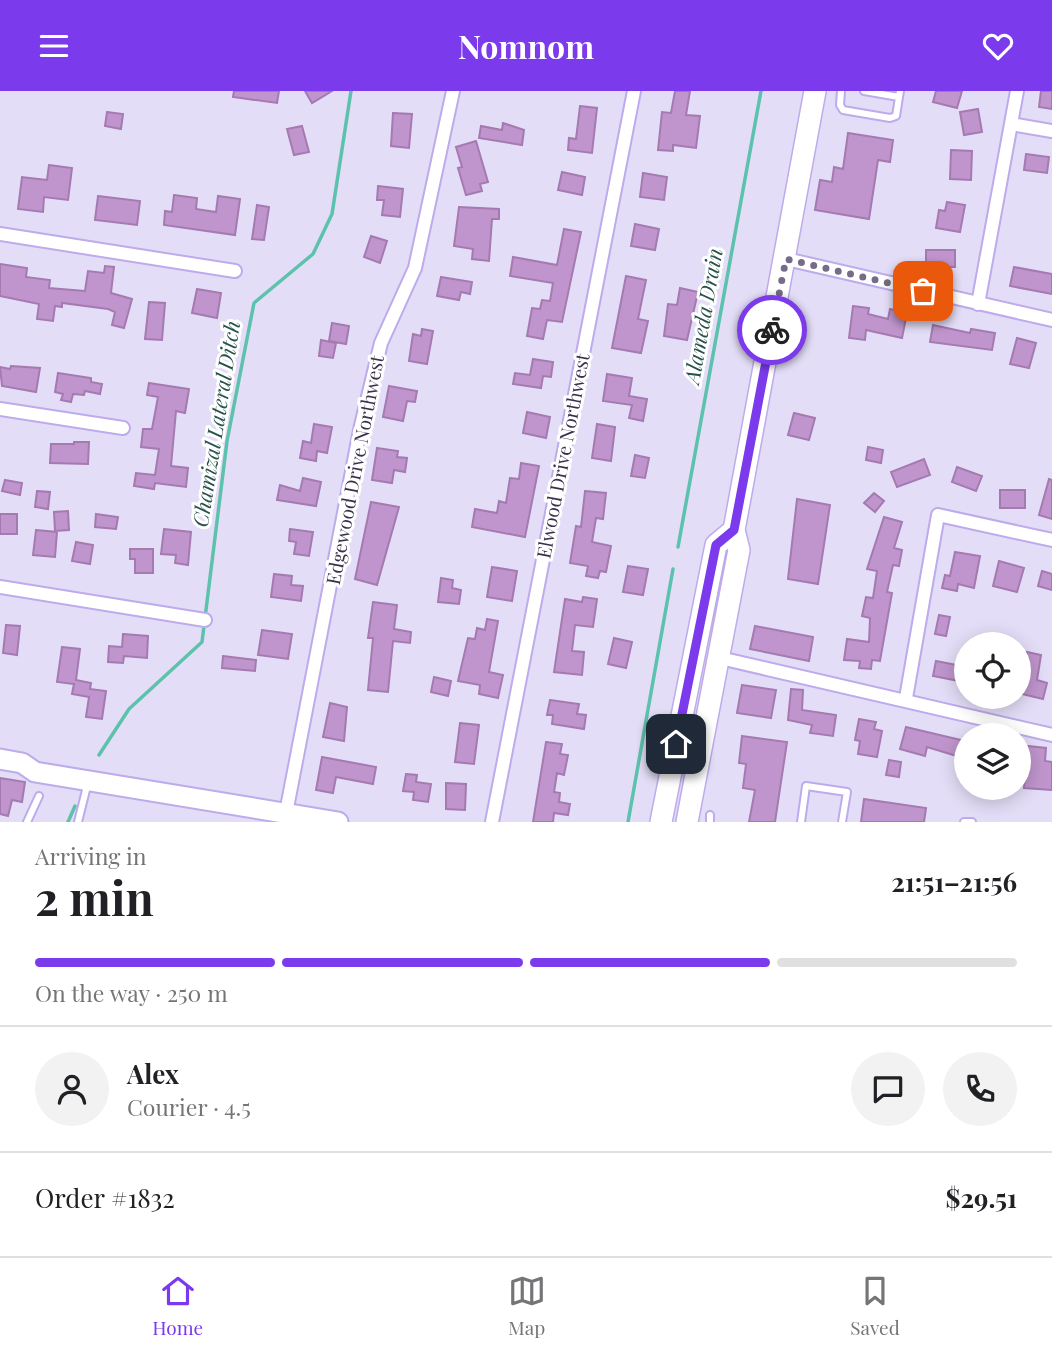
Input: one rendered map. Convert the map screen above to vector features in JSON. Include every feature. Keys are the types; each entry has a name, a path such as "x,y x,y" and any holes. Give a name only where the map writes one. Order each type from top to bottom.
{"main road":[{"path":"687,822 739,550 734,530 815,91"},
{"path":"661,822 716,545 734,530"},
{"path":"0,759 22,763 35,772"},
{"path":"0,772 16,775 35,772 285,818 338,822"}],"street":[{"name":"Edgewood Drive Northwest","path":"285,818 360,430 380,343 415,268 453,91"},
{"name":"Elwood Drive Northwest","path":"492,822 634,91"},
{"path":"978,304 1017,91"},
{"path":"1011,124 1052,131"},
{"path":"0,234 235,271"},
{"path":"786,259 1052,320"},
{"path":"0,409 123,428"},
{"path":"906,698 938,515 1052,540"},
{"path":"0,587 205,620"},
{"path":"720,658 906,698 1052,734"}],"lane":[{"path":"841,91 840,105 844,110 890,118 896,116 900,94 864,91"},
{"path":"78,822 89,780"},
{"path":"801,822 806,786 847,792 842,822"},
{"path":"27,822 39,796"},
{"path":"964,822 972,822"}],"building":[{"path":"234,91 279,91 277,103 233,97"},
{"path":"305,91 332,91 312,103"},
{"path":"675,91 690,91 686,115 700,116 696,148 673,145 673,151 658,150 662,112 671,113"},
{"path":"936,91 962,91 957,108 933,102"},
{"path":"1041,91 1052,91 1052,109 1039,107"},
{"path":"580,106 597,108 592,153 568,150 569,138 576,139"},
{"path":"978,109 982,132 964,135 960,112"},
{"path":"107,112 123,114 121,129 105,126"},
{"path":"393,113 412,114 409,148 391,146"},
{"path":"503,123 524,130 522,145 479,138 481,126 502,130"},
{"path":"302,126 309,152 294,155 287,129"},
{"path":"848,133 893,140 890,162 878,160 869,219 815,210 820,180 832,182 834,167 843,169"},
{"path":"476,141 488,182 480,184 482,191 466,195 458,168 462,167 456,147"},
{"path":"951,150 972,151 971,180 950,179"},
{"path":"1026,154 1049,157 1047,173 1024,170"},
{"path":"49,165 72,168 68,200 44,197 43,212 18,209 22,177 47,180"},
{"path":"562,172 585,177 582,195 558,190"},
{"path":"643,173 667,177 664,200 640,197"},
{"path":"378,186 403,189 400,217 382,215 384,200 377,200"},
{"path":"174,195 197,198 196,209 216,212 218,196 240,199 235,235 164,225 165,211 172,212"},
{"path":"98,196 140,201 137,225 95,220"},
{"path":"947,202 965,205 960,232 936,228 939,210 945,211"},
{"path":"257,205 269,207 264,240 252,239"},
{"path":"459,207 499,209 499,219 492,219 489,261 472,259 473,249 454,246"},
{"path":"635,224 659,229 655,250 631,246"},
{"path":"564,229 581,232 562,322 547,320 543,339 527,336 532,308 540,309 542,300 550,301 553,283 510,276 513,257 557,265"},
{"path":"371,236 387,241 380,263 364,257"},
{"path":"926,250 955,250 955,267 926,267"},
{"path":"0,264 27,268 26,277 50,280 49,288 85,291 88,271 104,273 105,266 114,267 111,293 132,299 124,328 112,325 115,312 108,309 62,303 62,307 55,306 53,321 37,319 39,304 0,296"},
{"path":"1014,267 1052,274 1052,294 1010,286"},
{"path":"626,276 646,280 638,319 648,321 641,353 612,348"},
{"path":"441,277 472,282 470,294 461,292 459,300 437,296"},
{"path":"680,288 698,292 687,340 664,336 668,304 677,305"},
{"path":"197,289 221,293 217,318 192,313"},
{"path":"149,302 165,303 162,340 145,339"},
{"path":"853,306 869,308 868,314 888,319 890,309 907,313 902,338 866,330 865,340 849,338"},
{"path":"332,323 349,326 346,344 329,341"},
{"path":"933,325 970,333 971,329 995,333 992,350 930,342"},
{"path":"422,329 433,331 427,364 409,361 413,334 421,336"},
{"path":"1017,338 1036,343 1029,368 1010,364"},
{"path":"321,340 336,343 333,358 319,356"},
{"path":"533,359 553,362 551,377 543,376 541,388 513,384 515,373 530,375"},
{"path":"11,366 40,368 36,392 2,386 0,367 10,369"},
{"path":"58,373 91,378 91,382 102,384 100,394 85,391 84,395 73,394 71,402 61,400 63,394 55,392"},
{"path":"607,374 632,378 629,396 647,399 643,421 629,418 632,405 603,401"},
{"path":"149,383 189,389 185,413 176,411 171,466 188,468 186,487 155,483 154,489 134,486 136,473 155,475 159,449 141,447 143,429 152,429 158,397 147,395"},
{"path":"389,386 417,391 415,402 407,401 403,421 383,417"},
{"path":"527,412 550,417 546,438 523,433"},
{"path":"794,413 815,418 809,440 788,435"},
{"path":"314,424 332,427 327,453 317,451 316,461 300,458 303,441 311,443"},
{"path":"597,424 615,427 611,461 592,458"},
{"path":"89,442 88,464 50,463 51,444"},
{"path":"868,447 883,450 881,463 866,460"},
{"path":"377,448 398,451 397,457 407,458 405,472 394,470 392,483 372,480"},
{"path":"635,455 649,458 645,478 631,476"},
{"path":"924,459 930,475 897,487 891,472"},
{"path":"521,463 539,466 525,537 472,527 475,509 497,513 499,501 506,503 510,478 519,479"},
{"path":"957,467 982,476 976,491 952,482"},
{"path":"303,478 321,482 316,506 277,500 280,485 300,491"},
{"path":"1049,479 1052,480 1052,519 1039,515"},
{"path":"5,480 22,483 20,495 2,491"},
{"path":"1000,490 1025,490 1025,508 1000,508"},
{"path":"37,491 50,492 48,509 35,507"},
{"path":"585,491 606,493 603,519 596,518 592,542 611,546 606,572 600,571 598,578 586,576 588,566 570,563 576,526 581,527"},
{"path":"874,493 884,501 875,512 864,503"},
{"path":"797,499 830,505 818,584 788,579"},
{"path":"371,502 399,507 377,585 355,579"},
{"path":"68,511 69,530 55,531 54,512"},
{"path":"0,514 17,514 17,534 0,534"},
{"path":"96,514 118,517 116,529 95,527"},
{"path":"884,517 902,522 894,548 902,550 899,566 893,565 887,592 892,593 880,661 872,660 871,669 859,668 860,661 844,660 847,639 869,642 870,618 862,616 866,597 873,598 877,571 867,569"},
{"path":"164,529 191,532 188,565 175,563 176,555 161,554"},
{"path":"290,529 313,532 309,556 294,554 296,542 289,541"},
{"path":"36,530 57,532 55,557 33,555"},
{"path":"76,542 93,545 90,564 72,561"},
{"path":"130,549 153,549 153,573 135,573 135,559 130,559"},
{"path":"955,552 980,556 974,588 958,584 957,591 942,588 945,575 950,576"},
{"path":"999,561 1024,568 1017,592 993,586"},
{"path":"628,566 648,569 643,595 623,592"},
{"path":"492,567 517,571 512,601 487,597"},
{"path":"1042,571 1052,574 1052,590 1038,586"},
{"path":"274,574 292,576 291,585 303,586 301,601 271,597"},
{"path":"441,578 453,580 452,588 461,590 459,604 438,602"},
{"path":"583,597 597,599 593,627 575,625 572,651 584,652 582,675 554,672 565,599 582,602"},
{"path":"373,602 397,605 394,629 411,632 410,643 393,641 388,692 368,690 373,638 368,638"},
{"path":"939,615 950,617 946,636 935,634"},
{"path":"487,619 498,621 489,672 503,675 498,698 479,694 480,685 458,681 468,638 475,639 477,628 485,630"},
{"path":"6,625 20,626 17,655 3,653"},
{"path":"755,626 813,637 809,661 750,649"},
{"path":"262,630 292,634 288,659 258,655"},
{"path":"123,634 148,636 147,658 124,656 123,663 108,662 109,646 122,647"},
{"path":"614,638 632,642 626,668 608,664"},
{"path":"62,647 80,649 76,680 91,683 90,689 106,691 102,719 86,717 89,697 72,694 74,684 57,682"},
{"path":"1031,653 1041,655 1037,680 1047,683 1043,699 1031,696"},
{"path":"223,656 256,660 255,671 222,668"},
{"path":"936,661 954,664 954,680 933,676"},
{"path":"434,677 451,681 448,696 431,692"},
{"path":"742,685 776,690 771,718 737,713"},
{"path":"791,689 803,690 802,710 836,715 833,736 810,733 812,725 788,720"},
{"path":"550,700 579,704 577,714 586,715 584,729 552,724 553,715 547,715"},
{"path":"330,703 347,707 344,741 323,737"},
{"path":"859,719 876,722 874,729 882,731 877,757 858,754 860,741 855,740"},
{"path":"460,723 479,725 474,764 455,762"},
{"path":"906,727 954,738 954,755 927,747 925,756 900,749"},
{"path":"742,736 787,742 775,822 749,822 755,790 743,788 746,764 739,763"},
{"path":"546,742 562,744 560,754 568,755 564,775 557,773 554,792 560,793 559,802 570,804 568,815 554,813 553,822 533,822"},
{"path":"1031,746 1046,748 1045,761 1052,762 1052,790 1031,788"},
{"path":"322,757 376,767 373,784 336,777 333,793 316,790"},
{"path":"889,760 901,762 899,777 886,775"},
{"path":"406,774 417,775 416,782 431,784 428,802 413,800 414,792 403,791"},
{"path":"0,778 25,782 22,802 12,800 8,816 0,814"},
{"path":"446,783 466,784 465,810 446,809"},
{"path":"864,799 926,808 924,822 861,822"}],"waterway":[{"name":"Chamizal Lateral Ditch","path":"99,755 129,709 202,642 227,441 254,303 313,254 332,214 351,91"},
{"name":"Alameda Drain","path":"678,547 761,91"},
{"name":"Alameda Drain","path":"628,822 673,569"},
{"path":"68,822 75,806"}],"way so far":[{"path":"772,330 786,259 923,291"}],"route":[{"path":"676,744 716,545 734,530 772,330"}]}
